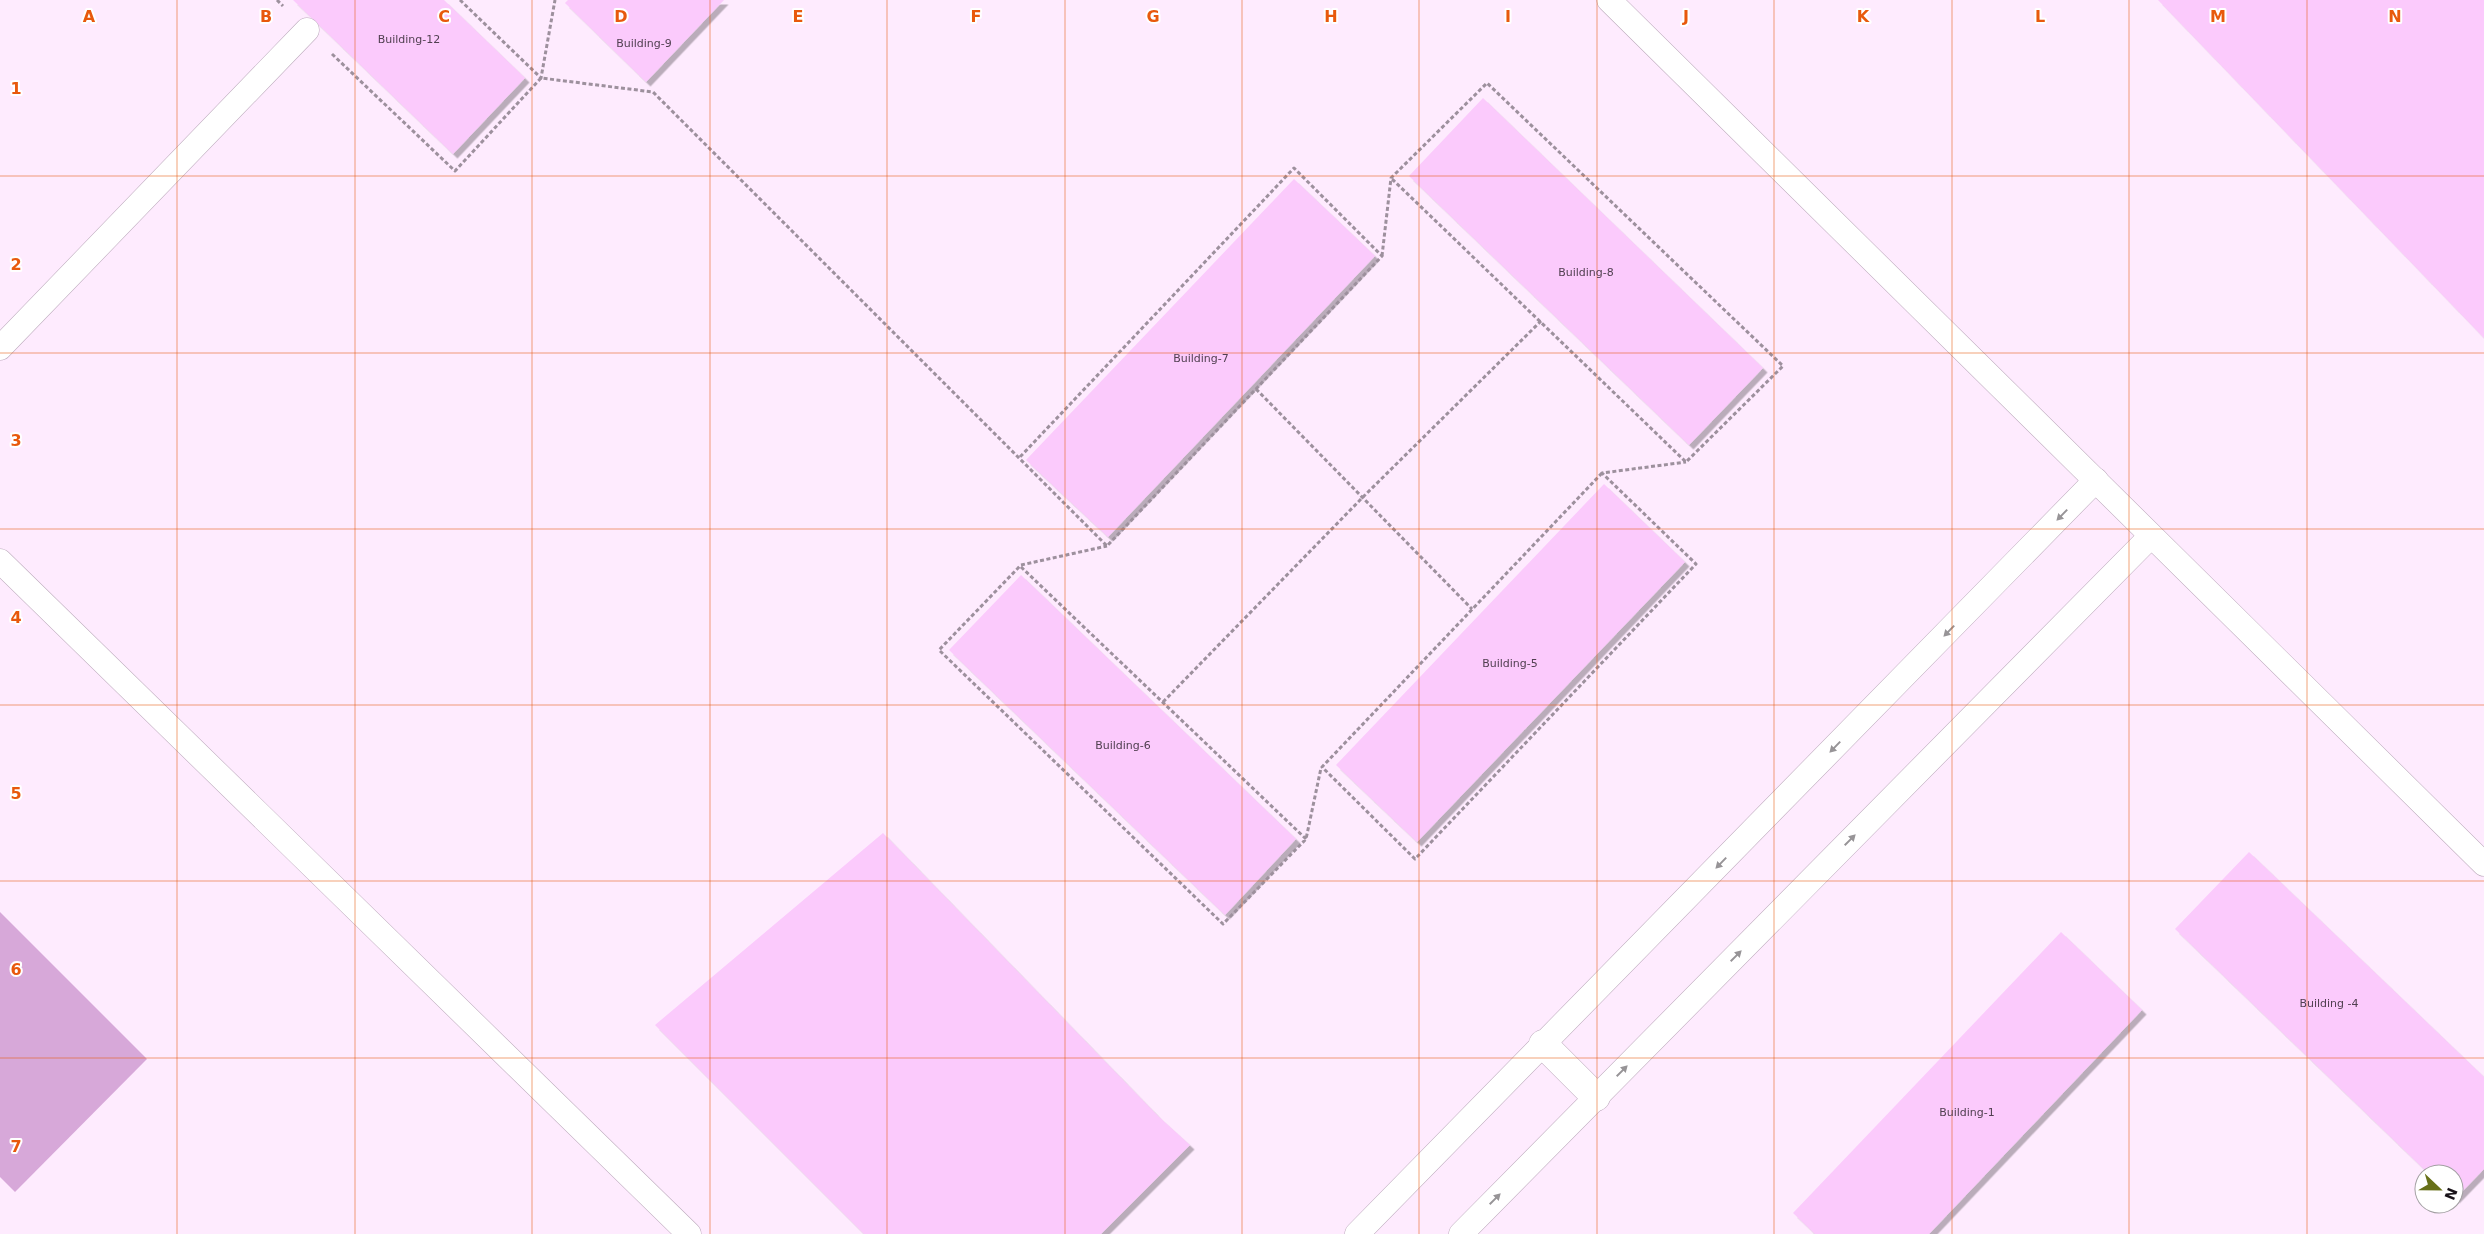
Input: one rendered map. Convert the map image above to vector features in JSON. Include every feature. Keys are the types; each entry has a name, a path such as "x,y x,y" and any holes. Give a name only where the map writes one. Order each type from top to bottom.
{"street":[{"path":"1543,1044 1596,1097"}],"lane":[{"path":"1609,0 2096,480 2150,537 2484,864"},
{"path":"0,348 307,30"},
{"path":"1357,1234 2096,480"},
{"path":"1461,1234 2150,537"},
{"path":"0,561 689,1234"}],"path":[{"path":"277,0 454,171 541,78 555,0"},
{"path":"460,0 541,78 653,92 1107,546"},
{"path":"1487,82 1783,366 1686,462 1602,473 1322,767 1306,839 1224,924 938,650 1020,566 1107,546 1382,256 1391,178 1487,82"},
{"path":"1019,458 1294,168 1382,256"},
{"path":"1391,178 1686,462"},
{"path":"1163,702 1362,498 1541,321"},
{"path":"1256,389 1472,609"},
{"path":"1322,767 1415,859 1422,852 1696,564 1602,473"},
{"path":"1020,566 1306,839"}],"shaded area":[{"path":"0,912 147,1059 15,1192 0,1177"}],"building":[{"path":"293,0 444,0 525,78 453,154"},
{"path":"568,0 724,0 646,82 565,3"},
{"path":"2158,0 2484,0 2484,338"},
{"path":"1483,98 1763,368 1689,445 1409,176"},
{"path":"1294,179 1375,256 1108,537 1026,460"},
{"path":"1604,484 1685,562 1417,842 1336,765"},
{"path":"1021,575 1296,839 1225,915 949,650"},
{"path":"883,833 1158,1116 1190,1145 1101,1234 864,1234 655,1025"},
{"path":"2249,852 2484,1077 2484,1169 2464,1190 2464,1164 2419,1164 2175,929"},
{"path":"2061,932 2142,1010 1929,1234 1815,1234 1793,1213"}]}
